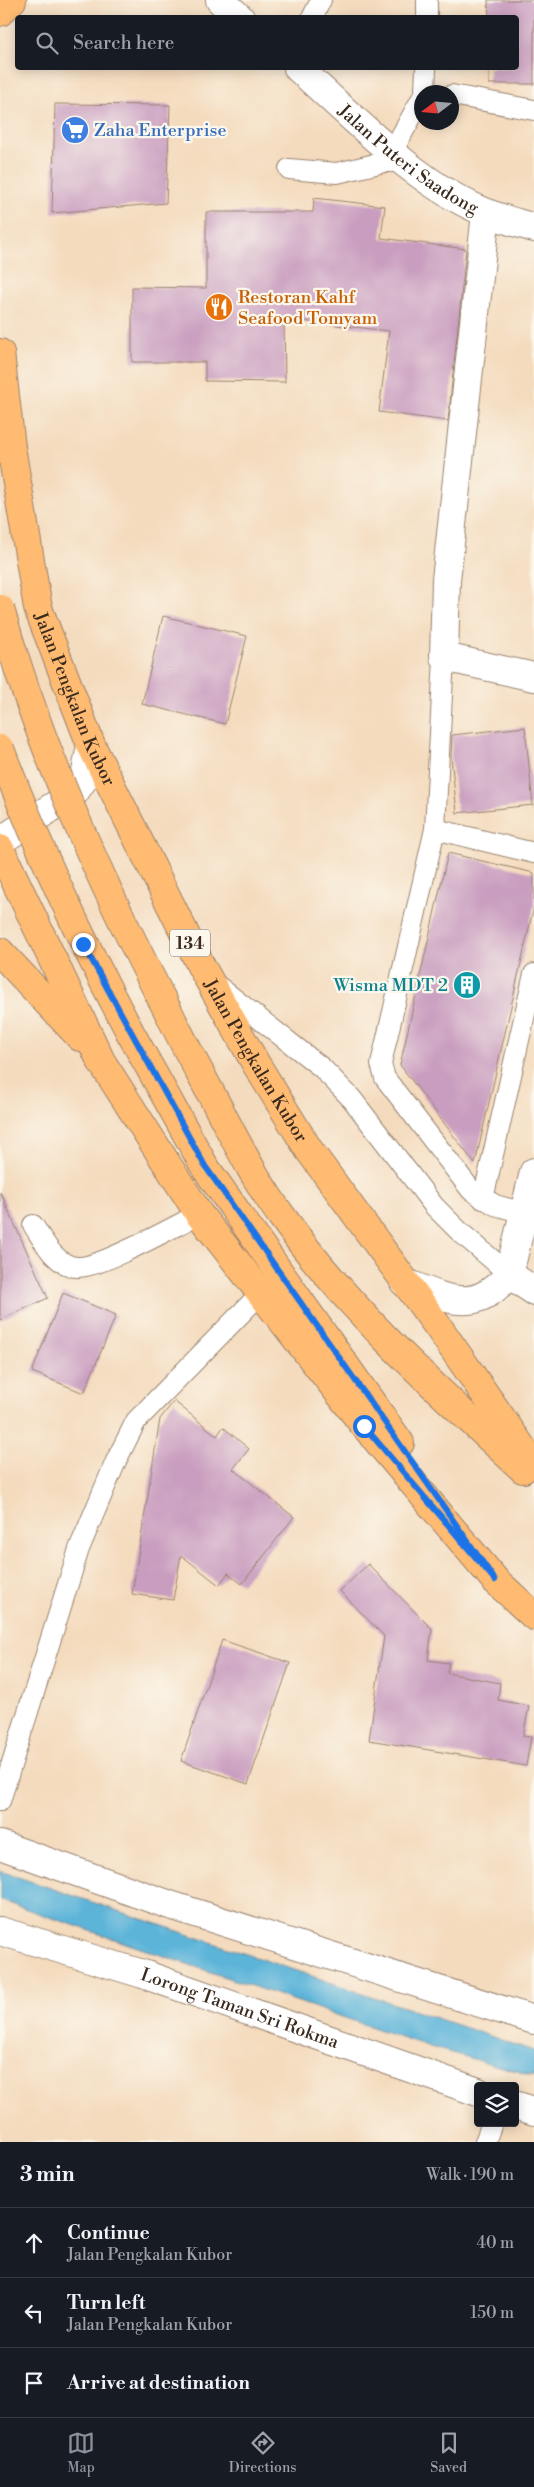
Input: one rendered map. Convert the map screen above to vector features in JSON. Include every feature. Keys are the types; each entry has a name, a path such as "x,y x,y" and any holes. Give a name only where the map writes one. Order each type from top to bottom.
{"main road":[{"path":"0,12 12,0"},
{"name":"Jalan Pengkalan Kubor","path":"0,353 12,447 38,608 92,745 209,979 256,1064 309,1150 439,1328 534,1465"},
{"path":"0,609 41,735 80,831 123,925 253,1172 282,1217 314,1260 354,1306 413,1367 534,1480"},
{"path":"0,749 39,848 83,944 205,1166 495,1580"},
{"path":"0,849 101,1060 199,1214 364,1426 495,1580 534,1616"},
{"path":"0,952 101,1060"}],"street":[{"path":"220,0 237,15"},
{"name":"Jalan Puteri Saadong","path":"300,70 398,157 435,184 486,213 534,228"},
{"path":"486,213 446,580 444,657 534,677"},
{"path":"0,840 74,793 85,777 92,745"},
{"path":"404,1282 451,1300 468,1302 485,1296 499,1286 509,1274 534,1172"},
{"path":"509,1274 534,1292"},
{"path":"0,1845 170,1905 534,2020"},
{"name":"Lorong Taman Sri Rokma","path":"0,1931 143,1974 474,2091"},
{"path":"519,2106 534,2111"}],"lane":[{"path":"314,15 321,0"},
{"path":"427,15 428,0"},
{"path":"426,70 427,85"},
{"path":"459,96 534,110"},
{"path":"289,170 337,173 398,157 414,122"},
{"path":"444,657 435,829 381,1064 385,1078 471,1190 483,1199 496,1205 524,1213"},
{"path":"435,829 534,852"},
{"path":"483,1199 534,974"},
{"path":"209,979 322,1068 352,1098 434,1206 459,1231 509,1274"},
{"path":"33,1225 56,1258 76,1267 105,1260 199,1214"},
{"path":"0,1801 79,1549 116,1461 136,1421 261,1293"},
{"path":"485,2142 491,2127"}],"water":[{"path":"0,1871 534,2051 534,2076 430,2047 0,1900"}],"building":[{"path":"488,0 534,0 534,84 489,84 489,70 519,70 519,15 489,15"},
{"path":"55,104 170,105 166,203 52,213"},
{"path":"314,198 385,206 381,238 466,249 448,421 379,412 389,331 284,319 285,382 205,381 205,362 132,362 132,287 206,288 206,212 313,212"},
{"path":"163,616 247,636 225,724 142,704"},
{"path":"525,727 533,805 457,813 451,757 452,735"},
{"name":"Wisma MDT 2","path":"448,853 534,873 534,906 475,1164 400,1065"},
{"path":"0,1192 48,1298 0,1320"},
{"path":"63,1293 116,1315 84,1393 32,1372"},
{"path":"174,1401 217,1436 223,1427 249,1449 233,1469 294,1517 242,1584 228,1573 219,1585 181,1555 173,1600 132,1594 160,1419"},
{"path":"368,1564 432,1629 428,1660 449,1663 447,1673 500,1683 498,1700 529,1706 523,1736 531,1737 526,1766 369,1740 384,1636 340,1591"},
{"path":"222,1640 290,1663 248,1784 181,1761"}],"place":[{"name":"Zaha Enterprise","path":"75,130"},
{"name":"Restoran Kahf Seafood Tomyam","path":"219,307"},
{"name":"Wisma MDT 2","path":"467,985"}],"route":[{"path":"83,944 205,1166 495,1580 364,1426"}]}
